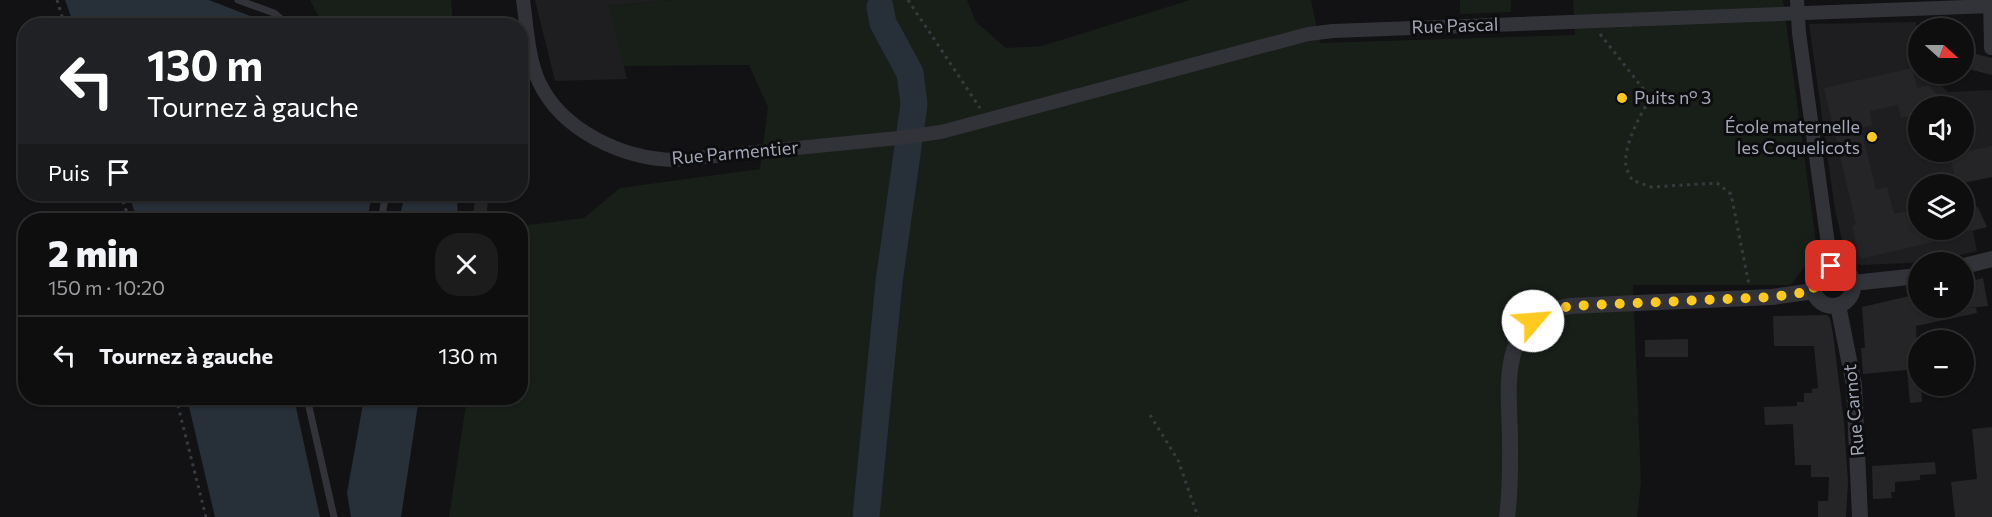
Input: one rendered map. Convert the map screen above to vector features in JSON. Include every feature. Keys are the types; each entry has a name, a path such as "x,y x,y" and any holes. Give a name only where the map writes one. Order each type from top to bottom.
{"street":[{"name":"Rue Parmentier","path":"523,0 526,18"},
{"name":"Rue Pascal","path":"930,134 1308,34 1590,21 1797,7 1991,4"},
{"path":"1991,4 1991,48"},
{"path":"1797,7 1831,266"},
{"name":"Rue Parmentier","path":"528,33 532,59 539,81 557,108 594,137 628,153 648,158 685,159 930,134"},
{"path":"1974,264 1992,260"},
{"path":"1831,266 1845,270 1853,283 1850,296 1846,301 1831,306 1822,302 1814,291 1813,284 1817,275 1831,266"},
{"path":"1853,283 1908,277"},
{"path":"1508,517 1509,367 1514,346 1533,321 1551,311 1570,306 1772,297 1814,291"},
{"name":"Rue Carnot","path":"1838,305 1854,385 1860,517"}],"lane":[{"path":"238,0 274,13 280,18"},
{"path":"309,405 334,517"}],"path":[{"path":"57,0 63,18"},
{"path":"908,0 987,120"},
{"path":"1590,21 1645,91 1649,101 1641,113 1630,141 1626,164 1632,180 1651,187 1718,183 1731,194 1749,285 1758,284"},
{"path":"178,405 206,517"},
{"path":"1150,415 1178,460 1198,517"}],"shaded area":[{"path":"65,0 209,0 255,18 71,18"},
{"path":"310,0 451,0 452,18 319,18"},
{"path":"535,0 672,0 609,6 627,79 555,81"},
{"path":"672,0 967,0 976,22 1006,48 1042,46 1190,0 1311,0 1320,43 1575,35 1573,0 1783,0 1817,250 1791,285 1633,285 1641,482 1637,517 449,517 466,405 528,405 528,225 584,218 620,188 760,169 768,107 749,65 623,66 609,6"},
{"path":"1460,0 1511,0 1511,12 1460,14"},
{"name":"École maternelle les Coquelicots","path":"1908,22 1908,84 1940,84 1948,92 1992,90 1992,177 1974,181 1974,174 1908,174 1908,240 1974,240 1974,236 1977,251 1908,252 1908,263 1854,264 1843,244 1835,210 1809,24"},
{"path":"131,201 371,201 368,213 135,213"},
{"path":"403,201 457,201 458,213 401,213"},
{"name":"École maternelle les Coquelicots","path":"1974,205 1979,208 1987,227 1974,231"},
{"path":"189,405 296,405 320,517 215,517"},
{"path":"363,405 418,405 401,517 351,517 347,493"}],"building":[{"path":"1974,54 1992,58 1992,75 1974,70"},
{"path":"1908,69 1908,84 1916,84 1917,88 1928,85 1939,96 1908,96 1908,116 1901,118 1898,105 1870,111 1872,125 1861,128 1876,190 1887,187 1894,214 1908,211 1908,240 1932,240 1933,242 1860,259 1852,225 1856,224 1824,88"},
{"path":"1992,146 1992,177 1974,180 1974,174 1954,174 1951,162 1974,162 1974,150"},
{"path":"475,201 488,201 487,213 473,213"},
{"path":"1974,205 1977,207 1987,227 1974,230"},
{"path":"1983,278 1988,306 1974,307 1974,280"},
{"path":"1908,296 1908,318 1954,318 1916,326 1916,330 1908,330 1908,381 1907,370 1863,374 1861,348 1865,348 1862,307"},
{"path":"1827,315 1830,318 1833,334 1844,422 1848,482 1846,517 1818,517 1818,501 1828,501 1829,477 1811,477 1811,465 1795,465 1793,424 1765,425 1764,407 1797,406 1797,402 1804,402 1804,393 1812,393 1812,389 1818,388 1814,346 1774,346 1773,316"},
{"path":"1688,339 1688,357 1645,357 1645,340"},
{"path":"1909,396 1922,396 1922,402 1910,403"},
{"path":"1992,427 1992,517 1955,517 1951,482 1977,479 1972,429"},
{"path":"1935,462 1936,474 1920,475 1920,480 1895,482 1895,492 1891,492 1892,498 1873,499 1872,466"}],"waterway":[{"path":"866,517 889,282 914,104 910,73 883,23 880,7"}],"place":[{"name":"Puits n° 3","path":"1622,98"},
{"name":"École maternelle les Coquelicots","path":"1872,137"}],"route":[{"path":"1533,321 1551,311 1570,306 1772,297 1814,291 1813,284 1817,275 1831,266"}]}
